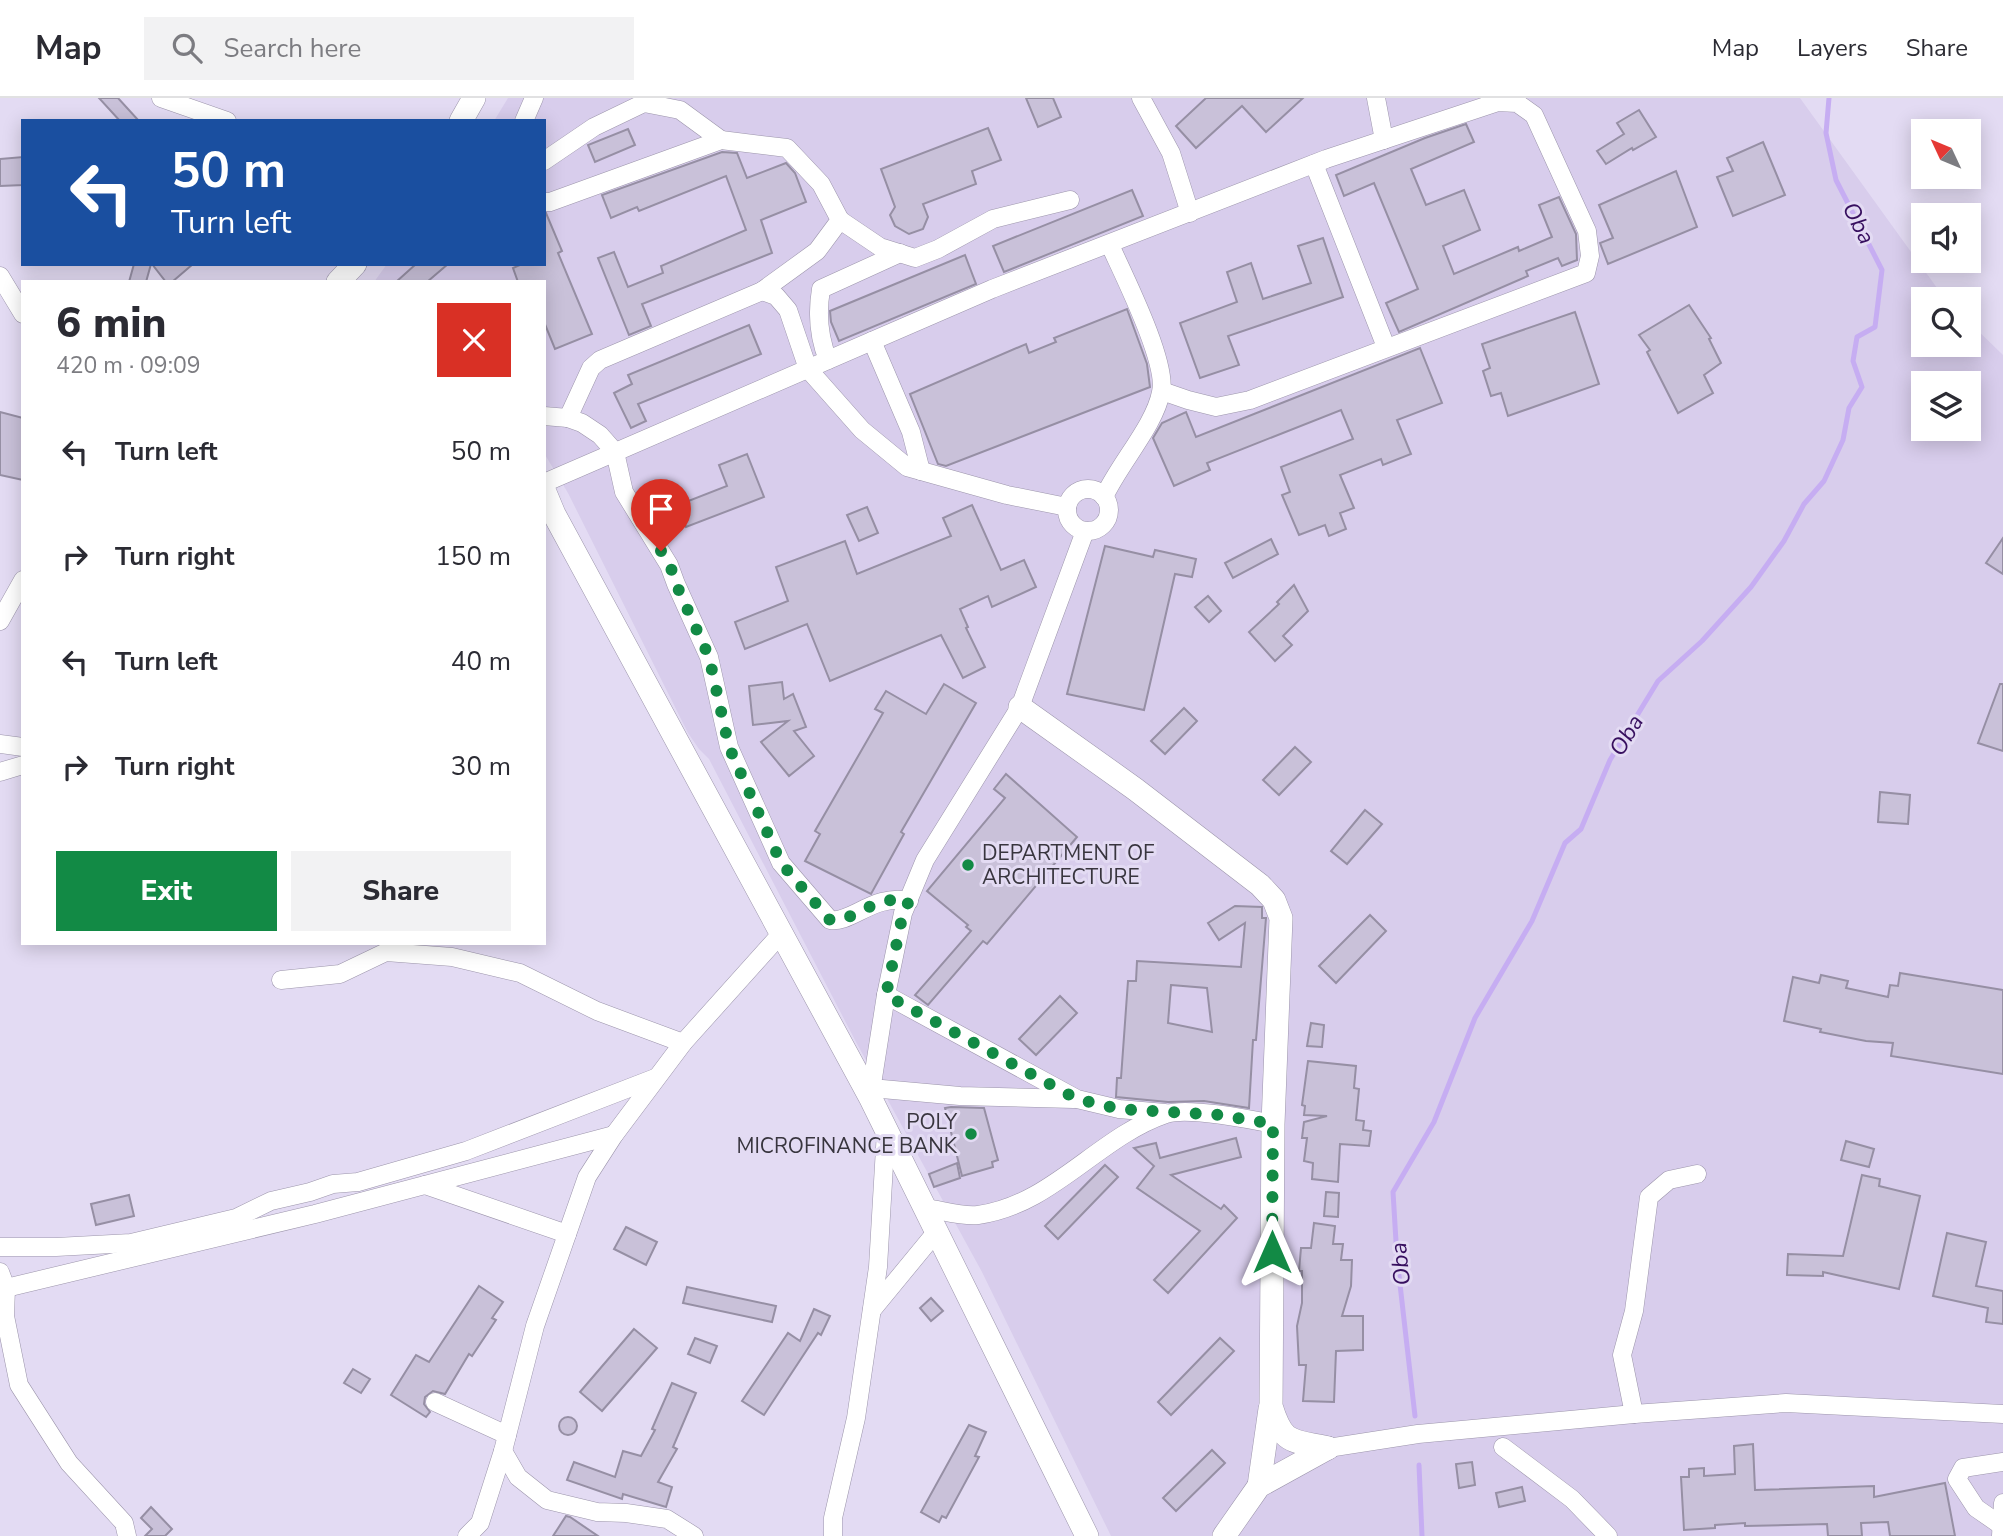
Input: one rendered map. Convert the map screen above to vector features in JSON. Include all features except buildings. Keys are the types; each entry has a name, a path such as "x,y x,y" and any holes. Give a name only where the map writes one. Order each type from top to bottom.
{"street":[{"path":"161,98 221,119"},
{"path":"462,119 474,98"},
{"path":"525,119 534,98"},
{"path":"1141,98 1171,153 1190,213"},
{"path":"1376,98 1384,140"},
{"path":"546,482 992,289 1314,164 1498,102 1517,103 1534,115 1587,231 1590,256 1586,273 1250,400 1216,407 1162,390"},
{"path":"546,161 594,127 644,103 680,110 721,140"},
{"path":"546,202 721,140 787,148 821,184 840,220 880,247 915,258 993,219 1070,200"},
{"path":"1314,164 1387,347"},
{"path":"568,418 592,368 600,360 762,291 817,251 840,220"},
{"path":"1104,497 1152,416 1162,390 1157,362 1139,308 1110,245"},
{"path":"828,360 821,344 821,289 900,253"},
{"path":"0,276 21,311"},
{"path":"762,291 776,296 788,310 808,369 862,430 907,467 1007,495 1067,507"},
{"path":"872,341 911,432 921,471"},
{"path":"546,416 568,418 582,423 600,435 615,452 624,492 670,565 709,657 729,747 781,863 830,920 837,921 871,905 895,898 909,901"},
{"path":"1086,489 1099,492 1104,497 1108,517 1099,528 1086,531 1073,526 1067,514 1067,507 1073,495 1086,489"},
{"path":"546,495 780,934 871,1092 886,1129 1087,1536"},
{"path":"871,1092 886,995 903,913 925,860 1020,707 1086,531"},
{"path":"0,621 21,584"},
{"path":"1020,707 1135,789 1260,885 1274,900 1281,918 1273,1124 1271,1406 1259,1486"},
{"path":"0,744 21,747"},
{"path":"0,772 21,766"},
{"path":"467,1536 480,1522 505,1443 535,1326 587,1177 614,1135 682,1043 780,934"},
{"path":"281,980 340,974 383,948 452,957 520,972 597,1011 682,1043"},
{"path":"886,995 1077,1099"},
{"path":"0,1247 131,1243 236,1218 271,1201 332,1184 358,1182 466,1151 655,1078"},
{"path":"871,1092 1077,1099 1119,1109 1220,1115 1273,1124"},
{"path":"925,1208 976,1216 1021,1203 1072,1172 1121,1135 1168,1113"},
{"path":"833,1536 833,1518 856,1418 878,1266 886,1129"},
{"path":"127,1536 124,1523 69,1463 19,1385 5,1316 3,1280 315,1214 614,1135"},
{"path":"1634,1414 1622,1355 1634,1311 1649,1197 1669,1180 1697,1174"},
{"path":"425,1185 567,1234"},
{"path":"872,1310 937,1231"},
{"path":"435,1402 505,1443 518,1477 547,1500 597,1512 667,1519 694,1536"},
{"path":"1224,1536 1259,1486 1328,1448 1418,1434 1786,1403 2003,1413"},
{"path":"1271,1406 1277,1427 1285,1436 1294,1441 1328,1448"},
{"path":"1503,1447 1572,1499 1608,1536"},
{"path":"2001,1531 1976,1508 1957,1479 1963,1468 2003,1462"},
{"path":"2001,1531 2003,1503"}],"shaded area":[{"path":"508,98 1800,98 1911,252 1911,273 1926,273 1936,287 1911,287 1911,357 1981,357 1981,334 2003,355 2003,1536 1111,1536 982,1272 856,1042 709,759 688,733 568,493 546,456 546,280 375,280 386,266 546,266 546,119 495,119"}],"waterway":[{"name":"Oba","path":"1415,1416 1397,1258 1393,1192 1434,1122 1475,1018 1532,921 1565,843 1581,829 1610,760 1658,681 1702,641 1751,587 1784,541 1804,504 1824,481 1843,440 1849,408 1862,387 1853,361 1857,337 1875,327 1882,270 1836,180 1826,133 1829,98"},
{"name":"Oba","path":"1419,1465 1422,1536"}],"place":[{"name":"DEPARTMENT OF ARCHITECTURE","path":"968,865"},
{"name":"POLY MICROFINANCE BANK","path":"971,1134"}],"route":[{"path":"661,551 670,565 709,657 729,747 781,863 830,920 837,921 871,905 895,898 909,901 903,913 886,995 1077,1099 1119,1109 1220,1115 1273,1124 1272,1252"}]}
